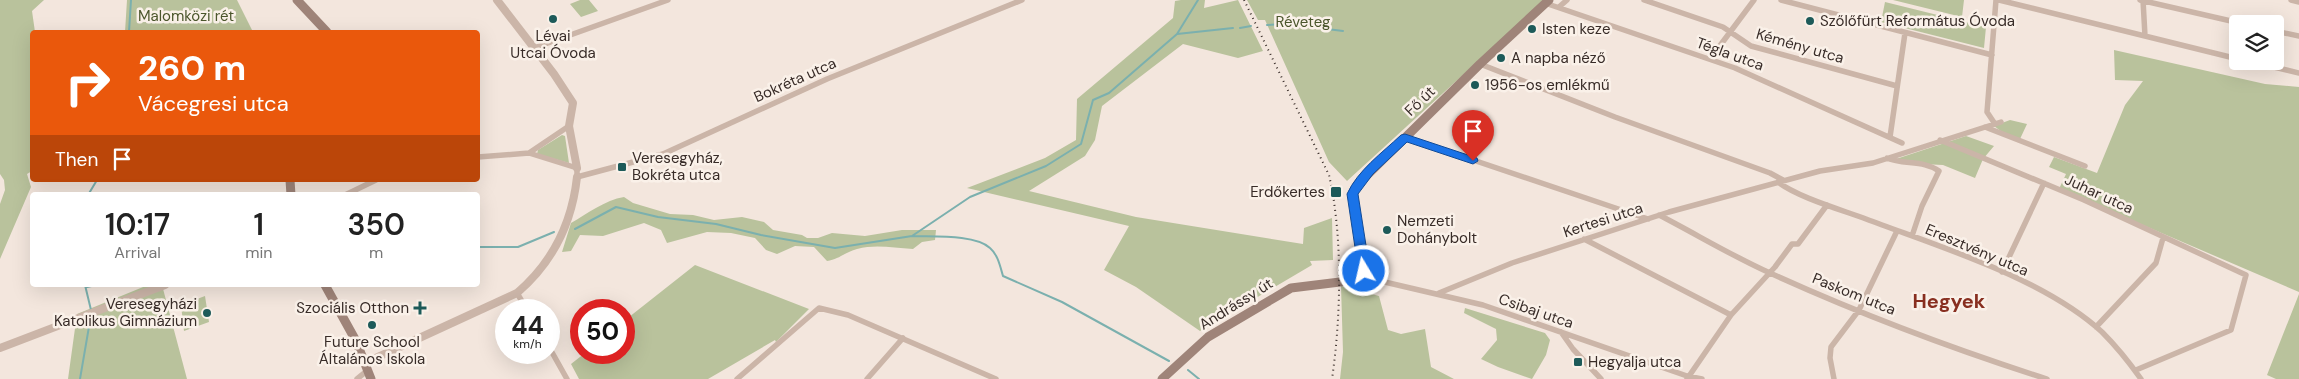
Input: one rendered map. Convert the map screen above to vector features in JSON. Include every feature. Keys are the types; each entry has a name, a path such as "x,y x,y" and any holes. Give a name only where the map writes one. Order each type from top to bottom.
{"main road":[{"path":"297,0 324,30"},
{"name":"Fő út","path":"1360,276 1364,269 1353,192 1369,171 1546,1"},
{"name":"Andrássy út","path":"1162,379 1208,337 1290,288 1348,281 1360,276"},
{"path":"326,287 368,371"}],"street":[{"path":"357,379 368,371 517,293 533,279 555,253 563,234 577,173 569,126 573,102 496,0"},
{"path":"534,48 668,0"},
{"name":"Bokréta utca","path":"577,173 664,154 827,80 1022,0"},
{"path":"1559,7 1567,0"},
{"name":"Kémény utca","path":"1644,0 1729,31 1751,46 1897,86"},
{"path":"1710,59 1729,31 1745,14 1754,0"},
{"path":"1781,0 1992,55 1997,0 2229,57"},
{"path":"2145,36 2142,0 2229,20"},
{"path":"2292,0 2299,2"},
{"name":"Tégla utca","path":"1546,1 1768,81 1902,143"},
{"path":"1890,136 1905,33"},
{"path":"2284,33 2299,36"},
{"name":"Kertesi utca","path":"1440,293 1512,263 1659,215 1820,171 1873,163 1998,123 1989,118 1987,112 1992,55"},
{"path":"1480,64 1615,117 1770,173 1781,181"},
{"path":"2284,69 2299,73"},
{"path":"529,153 569,126"},
{"path":"1985,127 2085,166"},
{"path":"1405,137 1648,219"},
{"name":"Juhar utca","path":"1940,140 2044,183 2246,275 2230,330 2136,370"},
{"path":"480,157 529,153 577,173"},
{"path":"1887,158 1899,164 1932,167 1939,171 1922,206 1912,236"},
{"name":"Eresztvény utca","path":"1781,181 1783,186 1827,205 2002,272 2058,302 2096,327 2136,370 2141,379"},
{"path":"351,192 372,182"},
{"path":"2002,272 2044,183"},
{"path":"1687,378 1731,314 1792,244 1798,244 1827,205"},
{"name":"Paskom utca","path":"1659,215 1769,272 1983,359 2047,379"},
{"path":"1834,379 1830,358 1831,347 1859,310 1897,231"},
{"path":"2096,327 2156,263 2163,238"},
{"path":"1584,239 1731,314"},
{"name":"Csibaj utca","path":"1360,276 1440,293 1483,305 1687,378 1702,379"},
{"path":"0,348 160,287"},
{"path":"517,293 521,299"},
{"path":"737,379 819,308 848,315 996,379"},
{"path":"1561,332 1573,349 1602,379"},
{"path":"867,379 903,338"},
{"path":"559,364 568,379"}],"green space":[{"path":"0,0 44,0 32,11 35,30 30,30 30,172 27,174 31,187 0,259 0,204 5,190 4,180 0,174"},
{"name":"Malomközi rét","path":"127,0 237,0 252,30 125,30"},
{"path":"580,0 589,0 598,11 581,17 570,4"},
{"path":"1205,0 1204,8 1238,0 1263,51 1238,58 1183,44 1102,106 1095,140 1085,156 1029,191 1136,217 1303,244 1304,228 1332,218 1333,260 1310,261 1312,265 1200,331 1136,287 1104,270 1129,226 967,188 1045,158 1076,140 1077,99 1173,18 1175,1"},
{"name":"Réveteg","path":"1247,0 1545,0 1347,181 1329,162 1265,20 1258,20"},
{"path":"1893,0 1964,0 1962,17"},
{"path":"1885,2 1986,27 1984,48 1881,22"},
{"path":"2114,50 2265,84 2299,87 2299,292 2059,189 2066,174 2049,167 2054,157 2097,173 2125,105 2143,81 2115,80"},
{"path":"2010,120 2027,124 2020,139 2002,132 1994,126"},
{"path":"562,135 565,136 569,163 537,154 538,150"},
{"path":"1966,136 1994,146 1983,159 1975,178 1943,165 1900,163 1896,159"},
{"path":"624,197 633,203 670,214 693,215 714,220 742,217 764,222 773,230 802,235 807,238 818,238 832,233 865,236 902,230 936,230 935,240 922,242 913,249 878,247 853,250 827,261 814,247 795,246 777,254 766,250 755,238 731,233 707,232 667,243 661,230 644,223 603,236 580,235 571,251 562,252 571,223 603,204"},
{"path":"695,265 809,309 776,342 775,340 708,379 579,379 571,364 635,364 635,312"},
{"path":"1341,286 1379,296 1388,330 1401,334 1425,329 1431,367 1454,379 1340,379 1343,352"},
{"path":"143,287 163,287 187,379 68,379 77,314"},
{"path":"2299,294 2299,379 2276,379 2267,375"},
{"path":"205,296 209,322 184,331 181,305"},
{"path":"1465,308 1545,333 1550,340 1546,355 1532,379 1481,359 1497,340 1496,329 1464,313"}],"waterway":[{"path":"129,30 131,0"},
{"path":"1177,34 1198,0"},
{"path":"1267,25 1287,24 1343,31"},
{"path":"1240,28 1251,26"},
{"path":"1177,34 1233,28"},
{"path":"912,236 970,197 1046,166 1081,144 1093,100 1109,93 1177,34"},
{"path":"90,192 96,182"},
{"path":"575,229 616,207 658,217 716,224 761,235 835,248 912,236"},
{"path":"480,247 518,247 554,232"},
{"path":"912,236 964,238 983,244 995,254 1003,276 1062,302 1169,361"},
{"path":"85,287 91,310"},
{"path":"80,379 91,315"},
{"path":"1188,370 1199,379"}],"railway":[{"path":"1244,0 1329,175 1337,224 1339,277 1339,303 1332,379"}],"place":[{"name":"Lévai Utcai Óvoda","path":"553,19"},
{"name":"Szőlőfürt Református Óvoda","path":"1810,21"},
{"name":"Isten keze","path":"1532,29"},
{"name":"A napba néző","path":"1501,58"},
{"name":"1956-os emlékmű","path":"1475,85"},
{"name":"Veresegyház, Bokréta utca","path":"622,167"},
{"name":"Erdőkertes","path":"1336,192"},
{"name":"Nemzeti Dohánybolt","path":"1387,230"},
{"name":"Szociális Otthon","path":"420,308"},
{"name":"Veresegyházi Katolikus Gimnázium","path":"207,313"},
{"name":"Future School Általános Iskola","path":"372,325"},
{"name":"Hegyalja utca","path":"1578,362"}],"district":[{"name":"Hegyek","path":"1949,301"}],"route":[{"path":"1364,271 1353,192 1369,171 1405,137 1473,161"}]}
